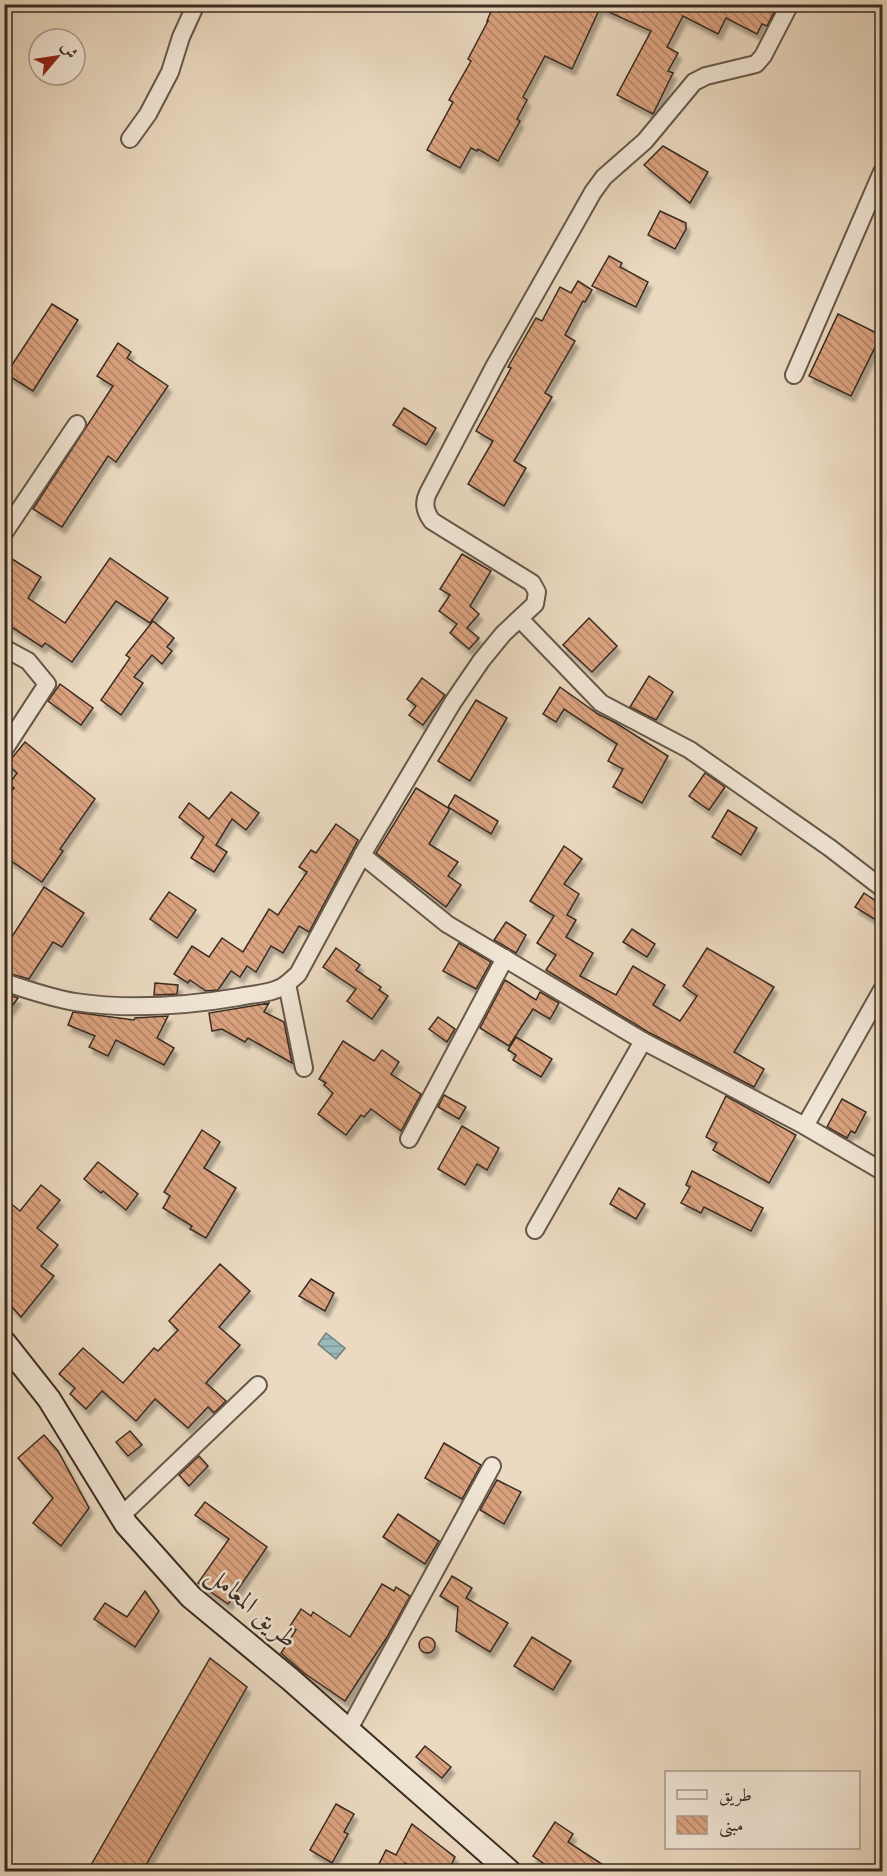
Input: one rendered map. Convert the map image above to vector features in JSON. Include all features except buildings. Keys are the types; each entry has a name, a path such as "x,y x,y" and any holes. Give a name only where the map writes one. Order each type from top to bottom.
{"main road":[{"name":"طريق المعامل","path":"4,1342 49,1399 122,1516 191,1597 290,1679 510,1872"}],"street":[{"path":"130,139 148,114 170,72 196,4"},
{"path":"4,982 49,997 76,1002 114,1006 164,1005 220,1000 273,991 287,984 302,968 362,855 453,702 481,661 503,634 535,604 537,598 536,587 527,579 432,521 426,511 426,498 494,367 593,192 604,177 645,141 694,82 706,76 756,64 763,56 790,4"},
{"path":"794,375 882,172"},
{"path":"4,533 77,424"},
{"path":"520,619 601,703 690,750 830,848 882,888"},
{"path":"4,648 28,661 47,684 4,750"},
{"path":"362,855 447,924 644,1041 805,1126 882,1172"},
{"path":"409,1139 505,958"},
{"path":"287,984 304,1068"},
{"path":"805,1126 882,990"},
{"path":"535,1230 644,1041"},
{"path":"122,1516 258,1385"},
{"path":"348,1731 492,1466"}],"water":[{"path":"326,1333 345,1348 336,1359 318,1344"}]}
